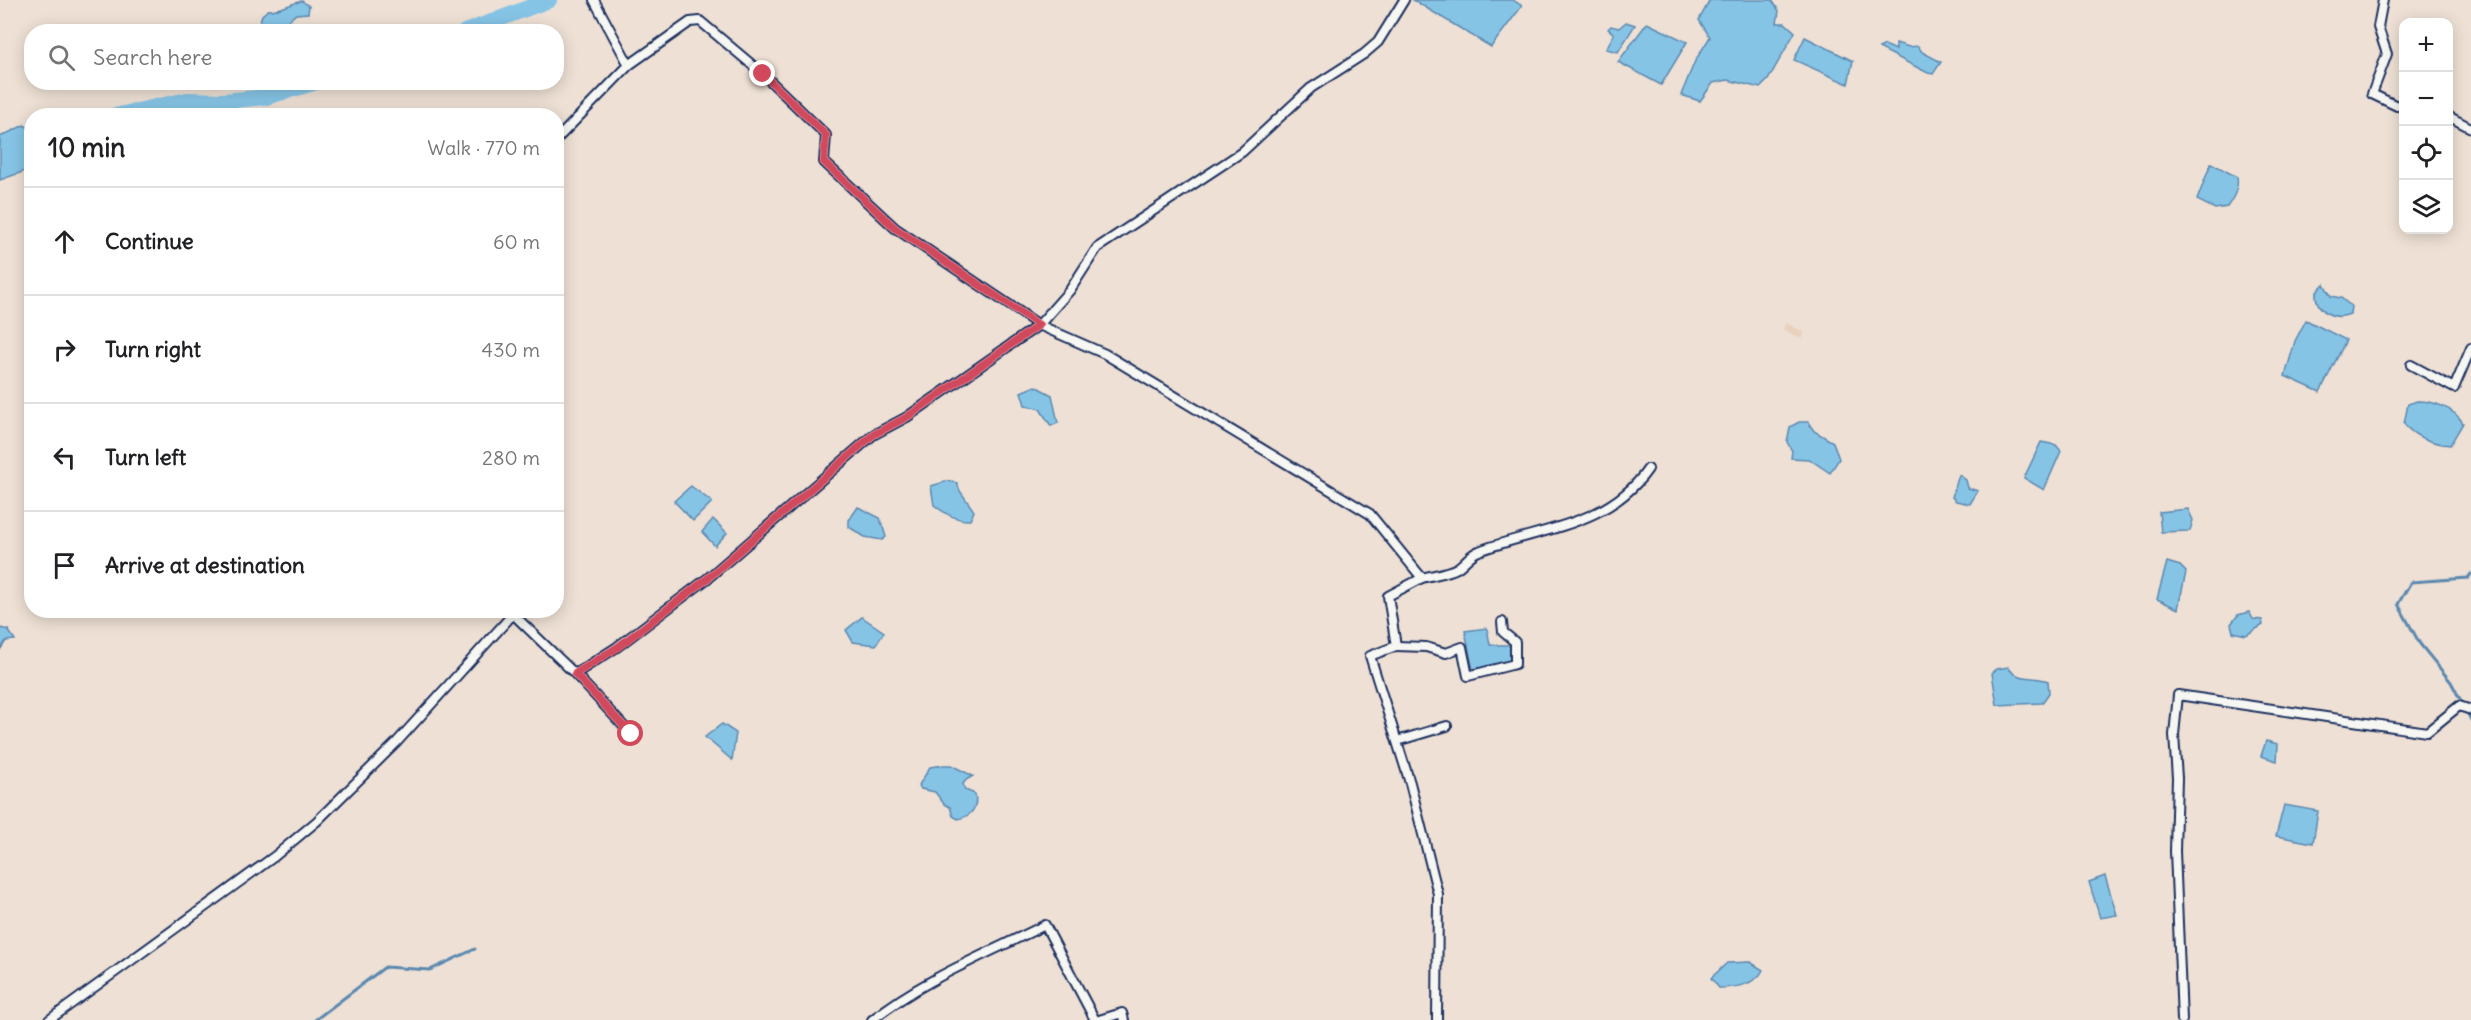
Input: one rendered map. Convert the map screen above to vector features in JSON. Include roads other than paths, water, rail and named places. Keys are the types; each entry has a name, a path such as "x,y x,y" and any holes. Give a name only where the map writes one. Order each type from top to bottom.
{"street":[{"path":"594,0 629,65"},
{"path":"575,674 618,647 708,578 873,435 907,417 1039,325 1070,290 1097,248 1242,152 1311,88 1364,54 1378,42 1404,0"},
{"path":"2383,0 2378,27 2386,54 2372,94 2399,105"},
{"path":"564,132 629,65 690,22 700,21 710,26 826,135 824,162 895,228 1039,325 1105,354 1370,514 1422,578"},
{"path":"2453,119 2471,128"},
{"path":"2410,365 2454,388 2471,348"},
{"path":"1396,646 1388,596 1422,578 1457,568 1476,552 1575,523 1610,506 1636,487 1648,469"},
{"path":"49,1020 275,856 317,821 396,743 509,618"},
{"path":"517,618 575,674 631,734"},
{"path":"1437,1020 1438,894 1410,783 1370,656 1396,646 1426,647 1446,653 1462,647 1468,676 1515,664 1515,642 1503,632 1502,622"},
{"path":"2182,1020 2175,851 2177,778 2175,735 2178,694 2427,732 2459,706 2471,710"},
{"path":"1397,741 1447,726"},
{"path":"872,1020 893,1003 931,982 1045,925 1097,1020 1122,1013 1124,1020"}],"water":[{"path":"1413,0 1513,0 1522,6 1491,47"},
{"path":"1710,0 1772,0 1779,11 1777,23 1785,23 1795,32 1768,80 1760,88 1728,80 1713,83 1700,101 1681,95 1695,61 1710,37 1699,20"},
{"path":"302,1 309,6 308,13 296,14 285,24 264,24 260,21 262,15 268,10"},
{"path":"1626,22 1635,25 1618,52 1606,49 1614,34 1608,29 1611,26 1619,28"},
{"path":"1647,23 1687,42 1661,85 1618,62"},
{"path":"1805,37 1853,61 1848,84 1794,60"},
{"path":"1896,43 1909,47 1918,46 1922,52 1941,62 1933,74 1928,73 1879,48 1885,45 1896,50"},
{"path":"24,125 24,171 0,180 0,137"},
{"path":"2211,163 2237,177 2235,193 2227,207 2215,209 2197,200"},
{"path":"2324,284 2331,296 2341,298 2351,306 2350,314 2332,315 2322,309 2316,292"},
{"path":"2306,320 2346,340 2320,392 2285,376 2295,341"},
{"path":"1035,386 1052,395 1058,423 1051,426 1040,409 1025,405 1021,392"},
{"path":"2417,401 2443,406 2463,423 2450,445 2424,439 2404,424 2408,404"},
{"path":"1799,422 1808,422 1814,431 1833,442 1839,459 1830,473 1809,459 1791,458 1792,451 1787,442 1790,427"},
{"path":"2041,442 2056,445 2061,451 2044,490 2024,478"},
{"path":"1959,475 1966,480 1968,488 1978,491 1970,504 1956,501 1952,497"},
{"path":"948,481 957,483 974,511 970,520 951,516 934,505 931,486"},
{"path":"691,486 712,502 693,521 674,501"},
{"path":"858,507 880,518 886,537 882,540 865,537 849,527 849,520"},
{"path":"2188,509 2193,520 2190,531 2161,532 2159,512"},
{"path":"713,519 727,533 715,546 702,532"},
{"path":"2167,562 2180,566 2186,572 2178,609 2157,599"},
{"path":"2249,612 2253,619 2262,620 2263,625 2246,635 2233,632 2231,624 2238,615"},
{"path":"862,617 884,632 876,645 853,642 846,630"},
{"path":"0,628 8,630 15,640 6,641 0,650"},
{"path":"1487,628 1490,645 1510,645 1512,661 1473,670 1465,631"},
{"path":"2008,667 2016,675 2048,681 2049,693 2042,703 1997,705 1992,673 1997,669"},
{"path":"722,724 736,733 732,760 705,737"},
{"path":"2266,741 2278,744 2277,761 2261,756"},
{"path":"951,765 973,776 963,784 965,790 975,794 975,803 972,811 963,818 958,819 953,816 950,807 944,804 935,792 921,789 919,785 930,767"},
{"path":"2284,805 2318,811 2313,843 2276,836"},
{"path":"2105,876 2117,915 2100,918 2089,882"},
{"path":"1750,962 1763,970 1750,982 1719,988 1711,978 1727,963"}],"waterway":[{"path":"486,24 549,0"},
{"path":"151,108 187,100 224,101 266,97 289,90"},
{"path":"2471,574 2468,578 2411,582 2398,604 2420,644 2451,682 2471,720"},
{"path":"315,1020 385,967 430,970 475,949"}]}
